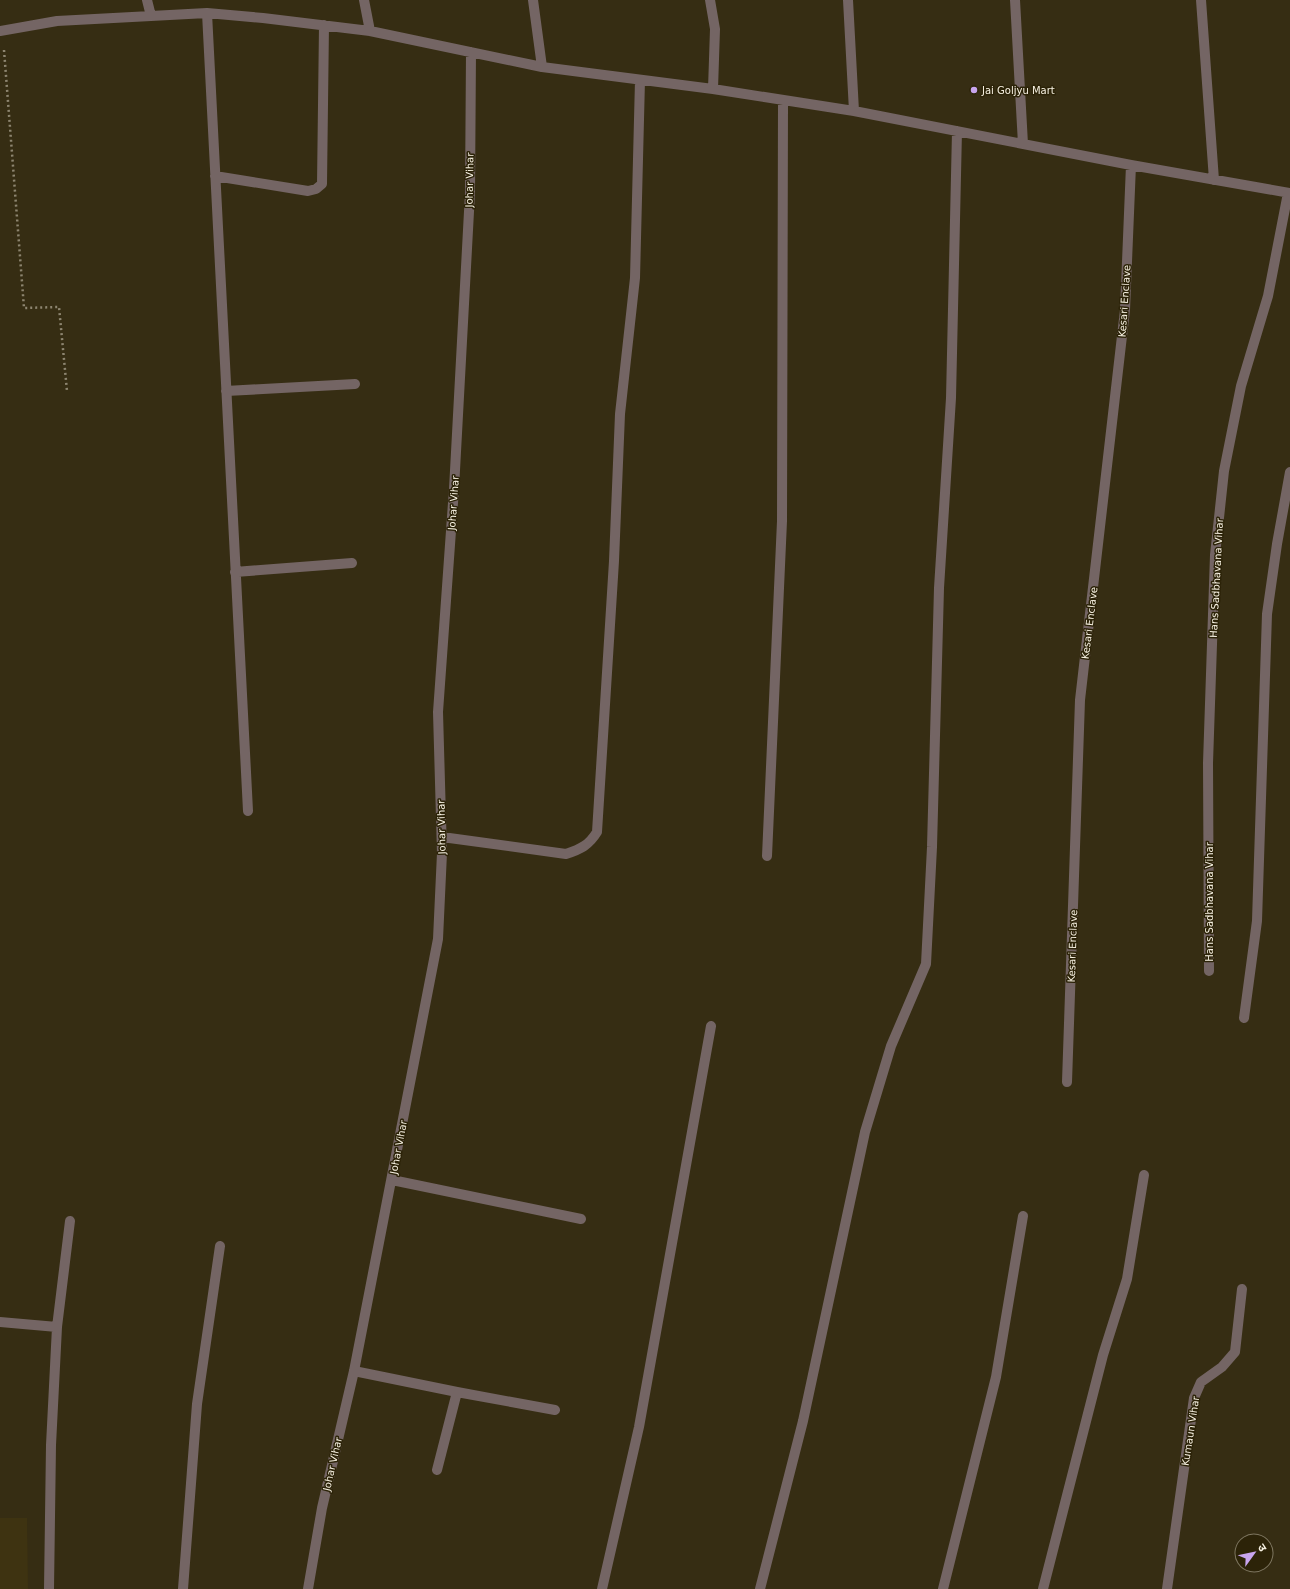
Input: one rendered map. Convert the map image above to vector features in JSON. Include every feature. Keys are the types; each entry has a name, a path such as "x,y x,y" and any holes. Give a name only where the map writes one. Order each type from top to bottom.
{"street":[{"path":"147,0 151,16"},
{"path":"364,0 370,32"},
{"path":"533,0 542,67"},
{"path":"710,0 715,29 713,89"},
{"path":"848,0 854,111"},
{"path":"1015,0 1023,144"},
{"path":"1201,0 1214,180"},
{"path":"207,13 248,811"},
{"path":"1,30 57,21 207,13 263,18 370,32 542,67 713,89 854,111 1131,165 1289,193"},
{"path":"215,176 308,191 316,190 322,184 324,26"},
{"name":"Johar Vihar","path":"308,1589 322,1508 354,1371 438,939 442,838 438,712 454,489 469,201 472,52"},
{"path":"442,838 566,854 576,851 590,842 597,832 614,561 620,414 635,278 640,80"},
{"path":"767,856 782,521 783,101"},
{"path":"760,1589 803,1421 865,1132 891,1046 926,964 932,847 939,588 951,398 957,131"},
{"name":"Kesari Enclave","path":"1067,1082 1080,700 1125,310 1131,165"},
{"name":"Hans Sadbhavana Vihar","path":"1209,971 1208,763 1215,554 1224,471 1242,386 1268,296 1289,193"},
{"path":"226,391 355,384"},
{"path":"1244,1018 1258,921 1267,614 1290,472"},
{"path":"235,572 352,563"},
{"path":"602,1589 639,1427 711,1026"},
{"path":"1043,1589 1103,1355 1127,1279 1144,1175"},
{"path":"392,1180 581,1219"},
{"path":"943,1589 996,1376 1023,1216"},
{"path":"49,1589 51,1445 57,1326 70,1221"},
{"path":"183,1589 197,1404 220,1246"},
{"name":"Kumaun Vihar","path":"1167,1589 1194,1398 1201,1382 1222,1367 1235,1352 1242,1289"},
{"path":"0,1322 57,1326"},
{"path":"354,1371 555,1410"},
{"path":"437,1470 457,1392"}],"path":[{"path":"1,30 24,308 59,307 67,391"}],"shaded area":[{"path":"0,1518 27,1518 28,1589 0,1589"}],"place":[{"name":"Jai Goljyu Mart","path":"974,90"}]}
